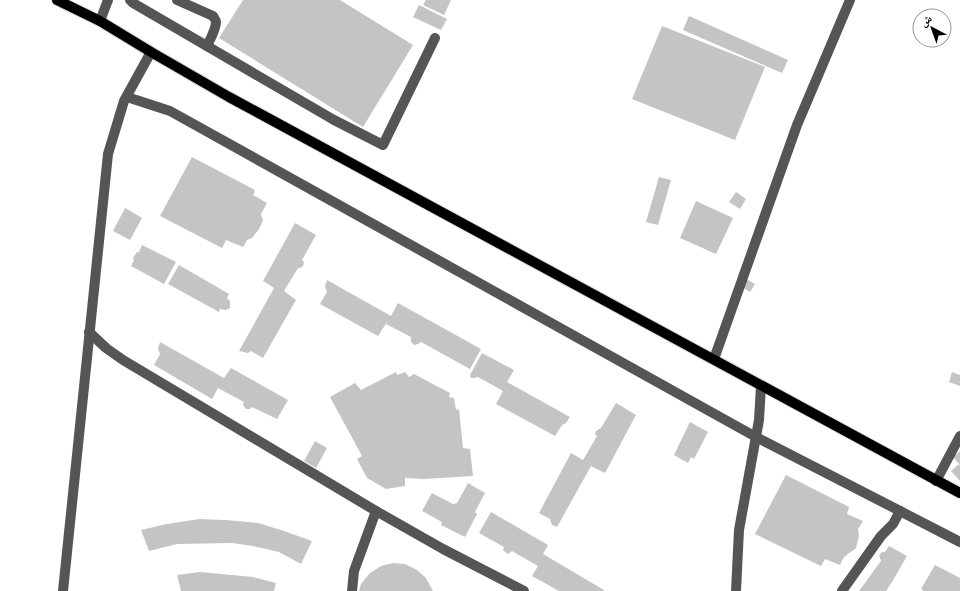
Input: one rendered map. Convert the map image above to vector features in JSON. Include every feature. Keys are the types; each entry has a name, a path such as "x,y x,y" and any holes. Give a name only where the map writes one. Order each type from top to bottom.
{"main road":[{"path":"56,0 100,21 229,97 960,493"}],"street":[{"path":"100,21 108,0"},
{"path":"130,0 334,120 383,145 434,38"},
{"path":"177,0 213,16 215,19 216,22 207,46"},
{"path":"714,359 797,125 850,0"},
{"path":"63,591 108,154 124,101 152,52"},
{"path":"126,97 170,111 756,437 960,542"},
{"path":"90,332 106,348 123,360 376,511 443,549 524,591"},
{"path":"736,591 739,530 759,420 762,386"},
{"path":"936,481 960,436"},
{"path":"352,591 354,571 376,511"},
{"path":"842,591 881,536 893,524 900,511"}],"building":[{"path":"243,0 340,0 413,45 363,127 219,38"},
{"path":"426,0 451,0 444,15 423,5"},
{"path":"419,5 447,19 441,30 413,17"},
{"path":"689,16 788,60 782,73 683,30"},
{"path":"662,26 765,67 735,140 632,99"},
{"path":"192,157 255,190 253,195 267,203 261,214 263,221 259,229 252,238 247,240 243,247 226,240 222,248 160,216"},
{"path":"659,177 671,180 658,225 646,222"},
{"path":"736,192 746,199 740,209 729,202"},
{"path":"696,201 733,218 716,254 680,238"},
{"path":"125,208 142,218 130,240 113,231"},
{"path":"295,223 316,235 302,260 304,262 303,266 298,268 284,291 296,300 263,358 251,351 248,353 239,351 274,288 263,281"},
{"path":"142,245 176,262 164,284 131,266 134,260 133,258 137,252 139,252"},
{"path":"179,265 229,294 227,298 230,301 230,308 226,310 220,309 219,312 168,284"},
{"path":"746,279 755,284 750,292 742,287"},
{"path":"327,280 391,316 398,303 481,349 470,369 421,342 414,345 411,342 411,337 386,324 389,319 378,336 320,304 327,292 325,286"},
{"path":"160,342 224,378 231,368 288,400 277,419 252,407 250,409 246,409 243,405 244,402 218,388 212,399 154,365 160,354 158,349"},
{"path":"482,353 514,370 507,382 570,417 566,423 562,425 555,436 496,404 503,391 478,377 471,378 470,375"},
{"path":"396,372 397,375 405,372 409,377 414,374 450,393 449,397 454,398 456,410 459,409 463,448 470,449 473,476 424,479 405,478 405,486 386,489 367,478 357,459 362,456 330,397 355,383 361,390"},
{"path":"952,372 960,375 960,386 949,382"},
{"path":"616,403 636,415 605,473 591,466 557,527 552,525 550,519 539,513 571,453 583,460 597,436 595,434 596,431 601,428"},
{"path":"690,422 708,432 694,459 691,457 688,463 674,455"},
{"path":"315,441 327,448 316,468 304,461"},
{"path":"960,451 960,465 953,457"},
{"path":"959,464 960,466 960,481 951,471"},
{"path":"786,475 849,507 847,514 863,521 858,529 859,536 856,548 844,557 840,565 825,559 821,566 755,534"},
{"path":"468,483 485,493 475,512 477,514 465,537 441,525 442,522 422,511 432,493 453,504 457,503"},
{"path":"491,512 548,545 543,554 604,591 559,591 532,576 538,566 512,551 508,554 503,550 504,547 479,533"},
{"path":"199,519 258,523 312,541 301,564 279,552 232,543 177,544 149,551 141,530"},
{"path":"889,546 907,556 886,591 859,591 881,561 879,555 882,552 885,552"},
{"path":"393,563 405,564 417,570 426,578 433,591 359,591 361,584 370,573 381,566"},
{"path":"935,565 960,578 960,591 924,591 921,589"},
{"path":"200,572 253,577 276,583 274,591 181,591 177,575"}]}
